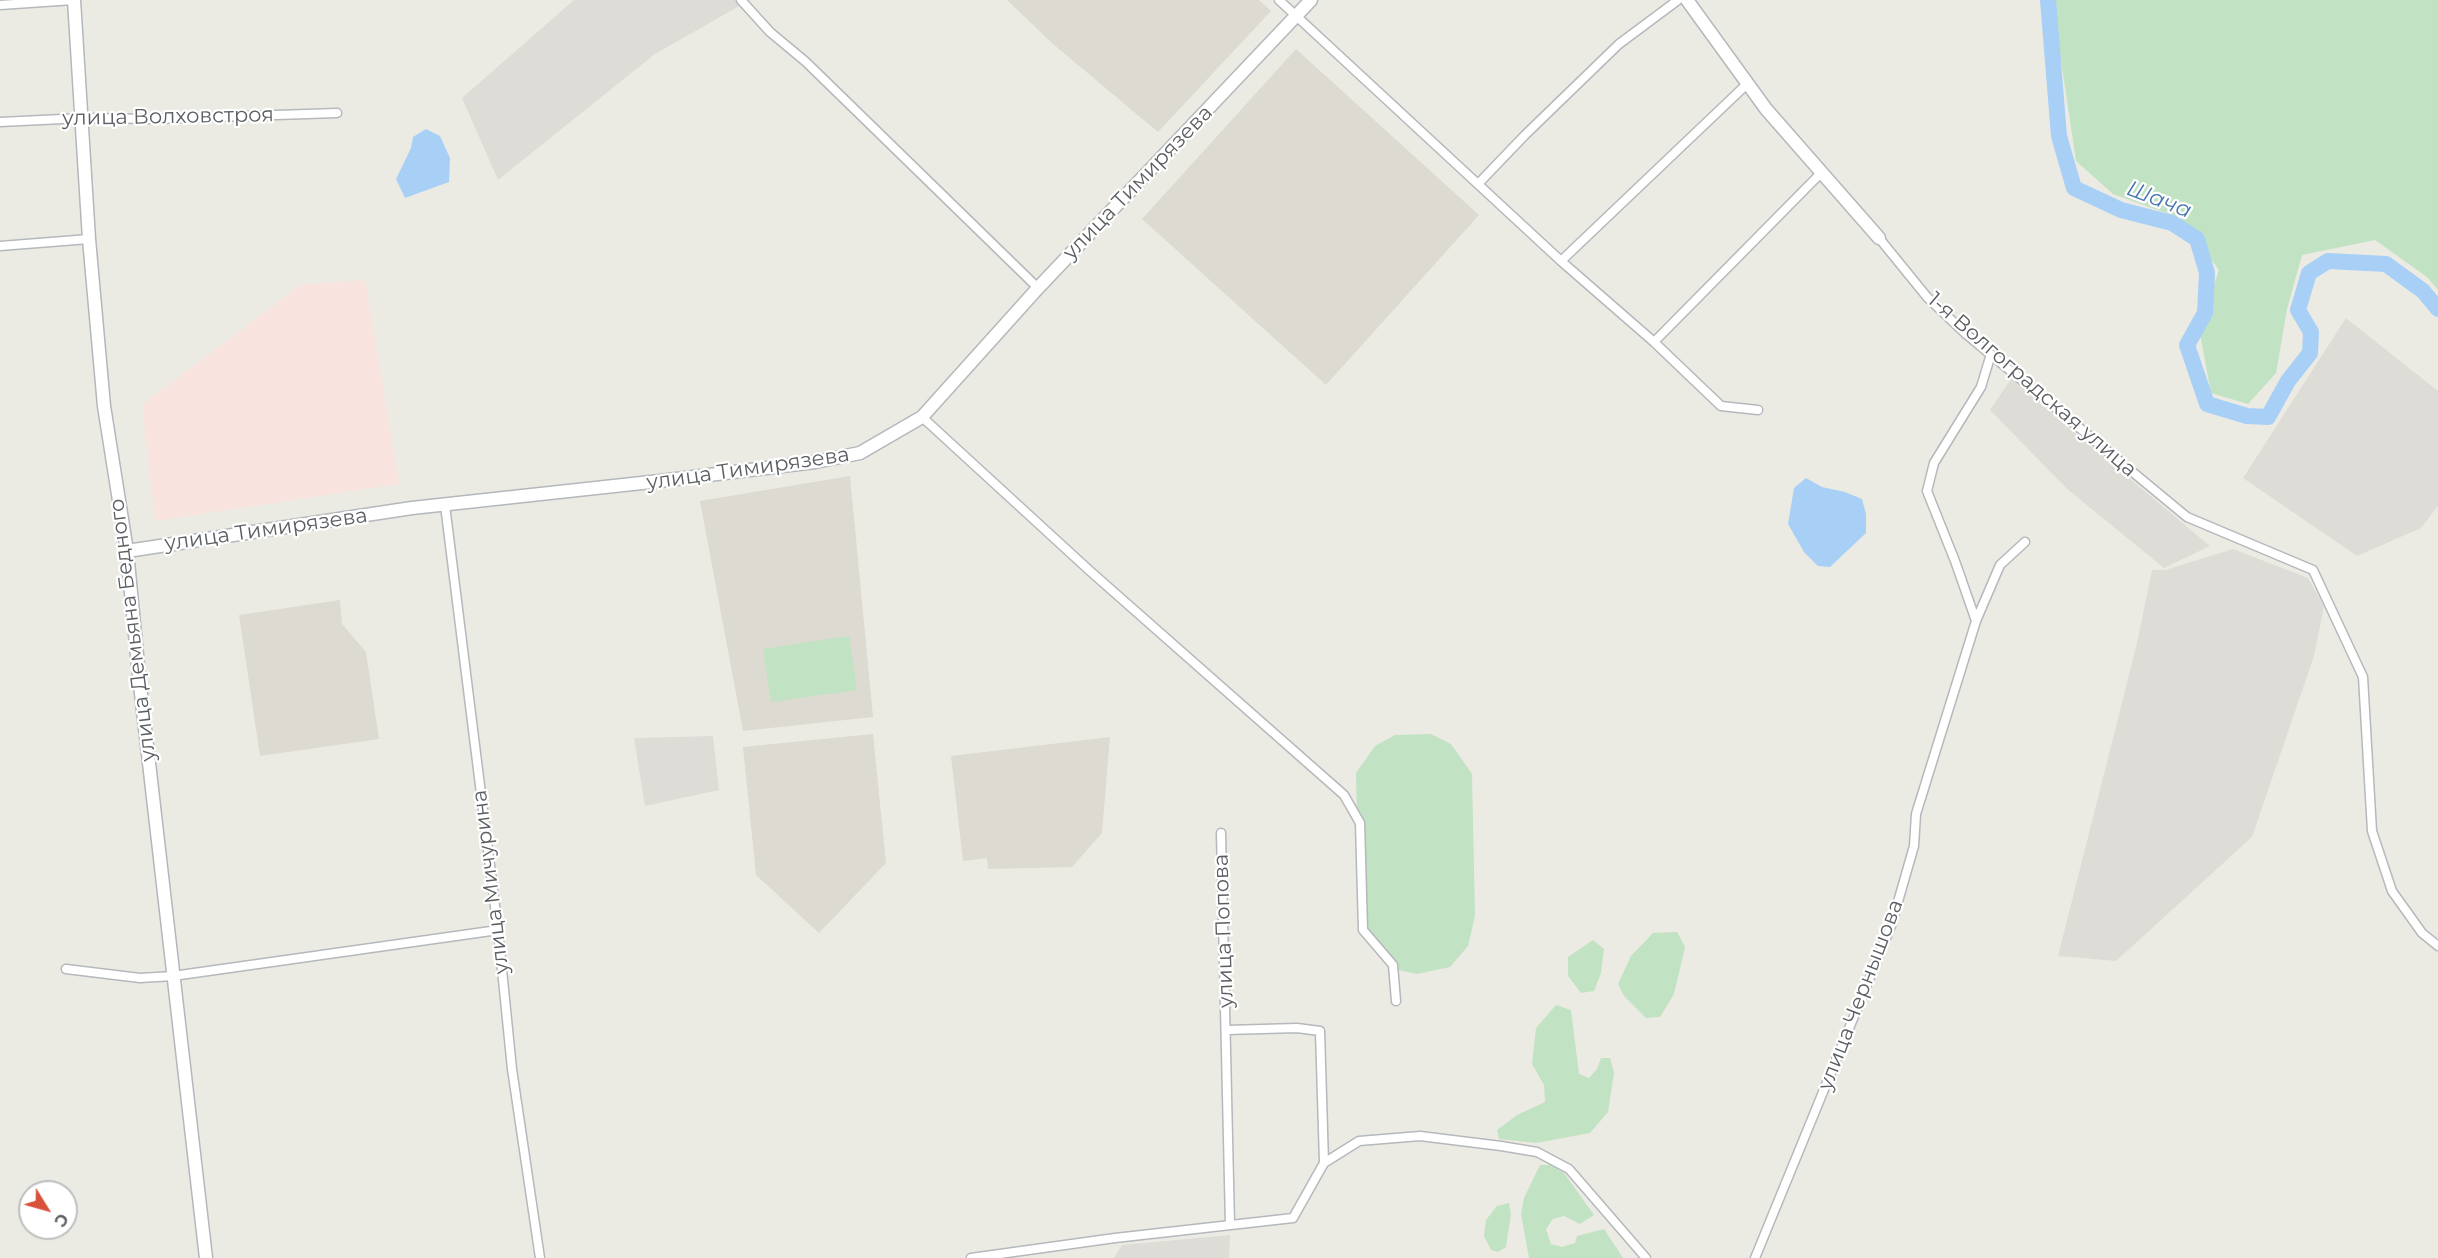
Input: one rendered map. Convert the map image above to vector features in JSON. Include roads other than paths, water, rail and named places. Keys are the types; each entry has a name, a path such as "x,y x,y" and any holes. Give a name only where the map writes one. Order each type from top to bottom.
{"street":[{"path":"0,5 74,0"},
{"name":"улица Демьяна Бедного","path":"74,0 89,239 104,406 127,551 206,1258"},
{"path":"741,0 770,32 806,62 1038,288"},
{"path":"1279,0 1561,261 1654,342 1721,406 1758,410"},
{"name":"улица Тимирязева","path":"127,551 412,508 814,462 860,453 922,417 1038,288 1311,0"},
{"path":"1478,184 1619,44 1678,0"},
{"name":"1-я Волгоградская улица","path":"1687,0 1766,108 1927,297 1991,354 2187,517 2313,570 2362,677 2372,831 2392,891 2422,933 2438,946"},
{"path":"1561,261 1747,84"},
{"name":"улица Волховстроя","path":"0,122 82,118 156,119 337,113"},
{"path":"1654,342 1821,173"},
{"path":"0,246 89,239"},
{"path":"1976,621 1927,491 1934,463 1980,387 1991,354"},
{"path":"922,417 1090,571 1344,795 1360,823 1363,930 1393,965 1396,1000"},
{"name":"улица Мичурина","path":"445,505 498,930 512,1069 540,1258"},
{"name":"улица Чернышова","path":"1755,1258 1892,926 1914,846 1916,814 1976,621 2000,565 2025,542"},
{"name":"улица Попова","path":"1221,833 1230,1225"},
{"path":"66,969 140,978 173,976 498,930"},
{"name":"улица Попова","path":"1227,1030 1320,1031 1324,1163"},
{"path":"971,1258 1115,1238 1293,1218 1324,1163 1359,1141 1420,1136 1537,1152 1569,1169 1646,1258"}],"water":[{"path":"426,129 440,136 450,158 449,182 405,198 396,179 411,148 413,137"},
{"path":"1806,478 1822,487 1845,492 1862,499 1866,514 1866,533 1830,567 1818,566 1804,552 1788,524 1794,488"}],"waterway":[{"name":"Шача","path":"2048,0 2059,136 2074,188 2121,210 2172,223 2197,239 2207,273 2205,313 2187,345 2207,404 2247,416 2268,417 2288,381 2310,353 2311,332 2298,310 2309,273 2328,261 2386,264 2423,291 2438,309"}]}
